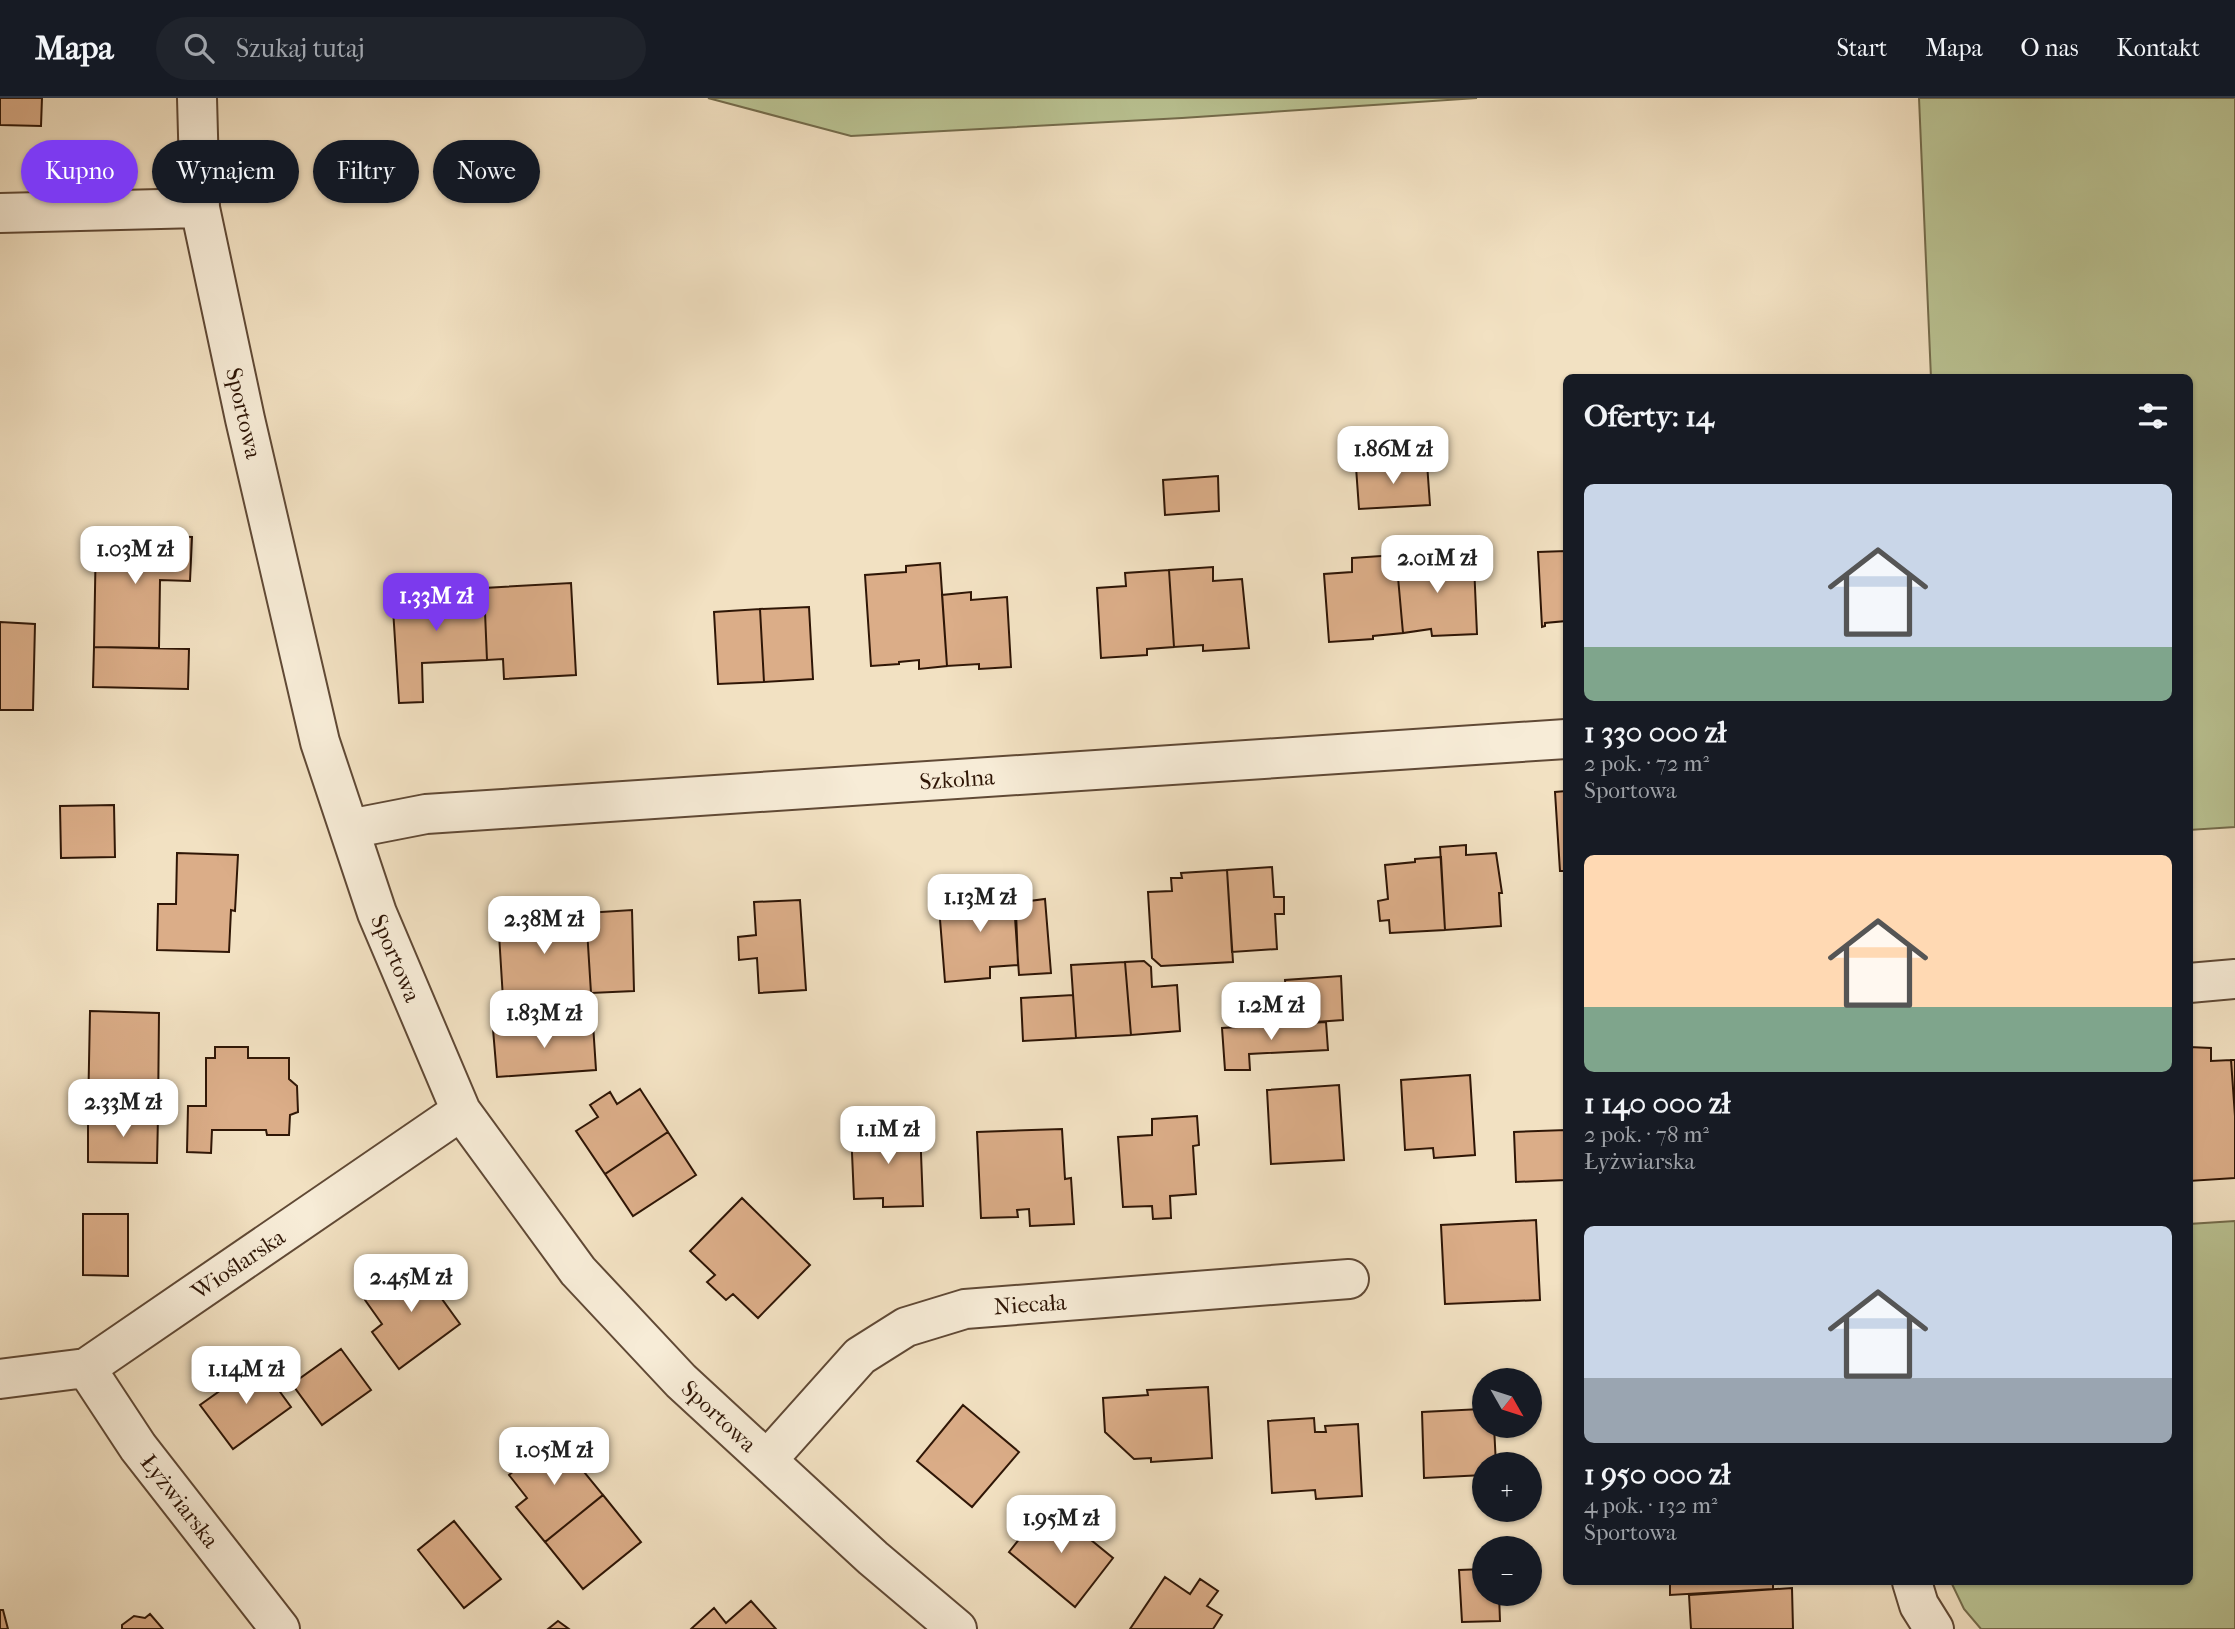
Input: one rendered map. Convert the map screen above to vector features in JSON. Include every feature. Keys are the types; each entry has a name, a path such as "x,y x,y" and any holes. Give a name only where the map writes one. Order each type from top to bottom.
{"street":[{"name":"Sportowa","path":"197,98 200,208 245,419 320,742 377,913 461,1111 578,1271 681,1381 873,1558 957,1629"},
{"path":"0,213 200,208"},
{"name":"Szkolna","path":"349,829 426,814 1563,739"},
{"path":"2193,983 2235,979"},
{"name":"Wioślarska","path":"0,1379 86,1368 461,1111"},
{"name":"Niecała","path":"767,1460 860,1356 906,1327 965,1308 1349,1279"},
{"name":"Łyżwiarska","path":"86,1368 138,1447 280,1629"},
{"path":"1913,1585 1919,1605 1934,1629"}],"green space":[{"path":"708,98 1477,98 851,136"},
{"path":"1919,98 2235,98 2235,827 2193,830 2193,374 1931,374"},
{"path":"2235,1221 2235,1629 1981,1629 1964,1609 1952,1585 2193,1585 2193,1224"}],"building":[{"path":"0,98 42,98 41,126 0,125"},
{"path":"1427,463 1430,505 1359,509 1356,467"},
{"path":"1218,476 1219,511 1165,515 1163,480"},
{"path":"96,534 192,537 190,581 160,580 159,648 94,647"},
{"path":"1563,551 1563,621 1545,623 1542,627 1538,552"},
{"path":"1444,552 1444,566 1474,564 1477,634 1432,636 1431,629 1403,633 1396,555"},
{"path":"1396,555 1403,633 1373,636 1373,639 1329,642 1324,574 1352,572 1352,558"},
{"path":"940,563 947,666 919,669 919,660 871,666 865,575 906,572 906,566"},
{"path":"1213,567 1213,581 1242,579 1249,648 1203,651 1203,645 1174,647 1169,570"},
{"path":"1169,570 1174,647 1147,649 1147,655 1101,658 1097,588 1126,586 1125,573"},
{"path":"571,583 576,675 504,679 503,659 487,660 484,588"},
{"path":"484,588 487,660 422,663 423,702 399,703 392,593"},
{"path":"971,592 971,600 1007,597 1011,667 979,669 979,664 947,666 942,595"},
{"path":"809,607 813,679 764,682 760,609"},
{"path":"760,609 764,682 718,684 714,612"},
{"path":"0,622 35,624 33,710 0,710"},
{"path":"94,647 189,649 188,689 93,687"},
{"path":"1563,791 1563,871 1560,871 1555,792"},
{"path":"114,805 115,857 61,858 60,806"},
{"path":"1466,845 1466,855 1496,853 1502,893 1499,893 1501,926 1445,930 1440,847"},
{"path":"177,853 238,855 235,911 231,910 229,952 157,950 158,904 176,904"},
{"path":"1441,857 1445,930 1390,933 1389,920 1380,921 1378,901 1388,899 1385,865"},
{"path":"1272,867 1274,897 1284,897 1284,914 1275,914 1277,949 1232,952 1227,870"},
{"path":"1227,870 1233,962 1161,966 1152,958 1148,892 1172,891 1171,878 1182,878 1181,873"},
{"path":"1015,885 1018,965 990,967 990,978 945,982 939,907 970,905 969,889"},
{"path":"1045,899 1051,973 1019,975 1014,903"},
{"path":"800,900 806,990 759,993 757,958 739,960 738,937 756,935 754,902"},
{"path":"632,910 634,991 591,993 586,913"},
{"path":"586,913 591,993 503,999 498,918"},
{"path":"1144,961 1151,967 1152,987 1177,985 1180,1031 1131,1035 1125,962"},
{"path":"1125,962 1131,1035 1076,1038 1071,965"},
{"path":"1341,976 1343,1020 1288,1024 1285,980"},
{"path":"1073,995 1076,1038 1023,1041 1021,998"},
{"path":"90,1011 159,1013 158,1116 88,1114"},
{"path":"1326,1022 1328,1050 1249,1054 1250,1070 1225,1070 1222,1028"},
{"path":"593,1024 596,1070 497,1077 493,1029"},
{"path":"215,1047 248,1047 248,1058 289,1058 289,1079 297,1086 298,1112 290,1115 289,1135 267,1135 266,1130 212,1130 211,1153 187,1152 188,1106 206,1106 206,1058 215,1058"},
{"path":"2193,1047 2211,1048 2211,1061 2231,1060 2235,1116 2235,1178 2193,1181"},
{"path":"2231,1060 2235,1060 2235,1116"},
{"path":"1470,1075 1475,1155 1434,1158 1433,1148 1405,1150 1401,1080"},
{"path":"1339,1085 1344,1160 1271,1164 1267,1090"},
{"path":"640,1089 668,1132 605,1174 576,1131 598,1117 590,1105 610,1092 617,1104"},
{"path":"88,1114 158,1116 157,1163 88,1162"},
{"path":"1197,1116 1199,1145 1193,1146 1196,1194 1170,1196 1171,1218 1153,1219 1152,1206 1123,1207 1118,1137 1152,1135 1152,1119"},
{"path":"920,1127 923,1206 883,1207 883,1198 854,1199 851,1130"},
{"path":"1062,1129 1065,1179 1071,1178 1074,1224 1030,1226 1029,1209 1017,1210 1018,1217 981,1218 977,1132"},
{"path":"1563,1130 1563,1180 1516,1182 1514,1132"},
{"path":"668,1132 696,1175 633,1216 605,1174"},
{"path":"742,1198 810,1265 758,1318 733,1294 726,1300 707,1282 715,1275 690,1251"},
{"path":"83,1214 128,1214 128,1276 83,1275"},
{"path":"1536,1220 1540,1300 1445,1304 1441,1225"},
{"path":"420,1259 446,1295 442,1299 460,1324 399,1369 372,1332 382,1324 365,1300"},
{"path":"341,1349 371,1390 322,1425 292,1384"},
{"path":"259,1363 291,1407 233,1449 200,1405"},
{"path":"1208,1387 1212,1458 1151,1462 1151,1458 1134,1459 1105,1432 1103,1398 1148,1395 1147,1390"},
{"path":"963,1405 1019,1452 972,1507 917,1461"},
{"path":"1472,1409 1472,1438 1495,1438 1495,1452 1472,1452 1472,1476 1424,1478 1422,1412"},
{"path":"1314,1418 1315,1432 1326,1432 1325,1426 1358,1424 1362,1496 1316,1499 1315,1490 1272,1493 1268,1421"},
{"path":"562,1432 589,1468 584,1472 603,1495 545,1542 516,1507 527,1498 509,1475"},
{"path":"603,1495 641,1542 583,1589 545,1542"},
{"path":"1047,1504 1113,1558 1075,1607 1009,1552"},
{"path":"454,1521 501,1579 464,1608 418,1550"},
{"path":"1472,1569 1472,1606 1499,1606 1500,1621 1462,1622 1459,1570"},
{"path":"1165,1577 1190,1594 1200,1579 1218,1591 1207,1606 1222,1615 1213,1629 1130,1629"},
{"path":"1670,1585 1773,1585 1773,1589 1670,1595"},
{"path":"1792,1588 1793,1629 1691,1629 1689,1595"},
{"path":"751,1601 776,1629 691,1629 714,1608 726,1623"},
{"path":"0,1610 3,1610 8,1629 0,1629"},
{"path":"150,1614 163,1629 122,1629 122,1625 134,1616 145,1618"},
{"path":"558,1621 569,1629 548,1629"}]}
